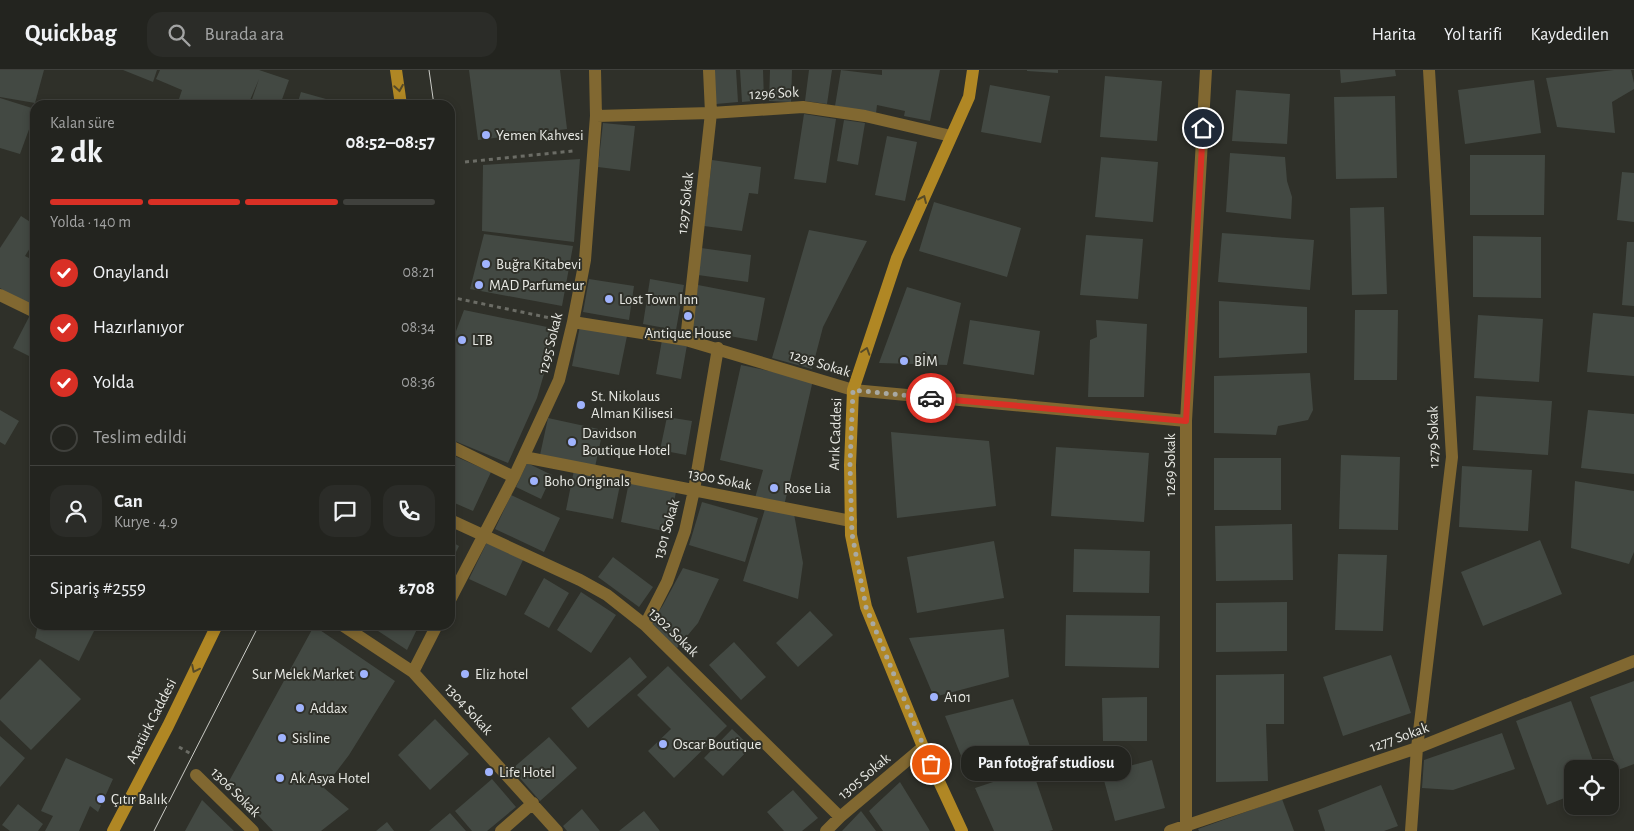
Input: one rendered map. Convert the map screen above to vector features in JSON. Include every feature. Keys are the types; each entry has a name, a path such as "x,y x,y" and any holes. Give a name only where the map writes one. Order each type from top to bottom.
{"street":[{"path":"396,70 400,100"},
{"name":"1295 Sokak","path":"455,590 524,457 559,380 585,260 596,116 595,70"},
{"name":"1297 Sokak","path":"686,340 711,113 709,70"},
{"name":"Arık Caddesi","path":"962,831 923,747 866,607 852,534 850,465 853,390 897,258 969,97 973,70"},
{"name":"1269 Sokak","path":"1185,828 1186,421 1206,70"},
{"name":"1279 Sokak","path":"1410,831 1417,748 1452,457 1429,70"},
{"name":"1296 Sok","path":"596,116 711,113 803,107 865,116 951,136"},
{"path":"0,295 30,310"},
{"name":"1298 Sokak","path":"572,322 686,340 718,348 853,390 1186,421"},
{"name":"1301 Sokak","path":"645,626 667,582 685,531 694,490 718,348"},
{"path":"455,448 514,477"},
{"name":"1300 Sokak","path":"524,457 851,521"},
{"name":"1302 Sokak","path":"455,522 580,580 607,595 645,626 840,817"},
{"name":"Atatürk Caddesi","path":"113,831 168,726 215,630"},
{"name":"1304 Sokak","path":"350,630 413,672 557,831"},
{"path":"413,672 434,630"},
{"name":"1277 Sokak","path":"1170,831 1185,828 1417,748 1634,661"},
{"name":"1305 Sokak","path":"826,831 923,747"},
{"name":"1306 Sokak","path":"196,775 253,831"},
{"path":"501,831 533,803"}],"path":[{"path":"465,162 594,148"},
{"path":"455,298 572,322"},
{"path":"176,746 192,754"}],"building":[{"path":"0,70 44,70 36,100 30,100 30,102 0,97"},
{"path":"123,70 157,70 153,82"},
{"path":"160,70 259,70 289,80 282,100 252,100 259,79 250,100 182,100 179,99 182,90 156,79"},
{"path":"469,70 560,70 567,129 478,140"},
{"path":"714,70 736,70 738,102 716,104"},
{"path":"740,70 763,70 764,100 742,102"},
{"path":"770,70 792,70 791,102 769,101"},
{"path":"809,70 832,70 827,104 805,101"},
{"path":"841,70 882,75 882,70 940,70 930,121 904,116 905,111 877,105 876,113 835,106"},
{"path":"1058,70 1058,73 1027,71"},
{"path":"1340,70 1395,70 1396,76 1341,83"},
{"path":"1614,70 1631,70 1634,83 1634,89 1612,102 1615,133 1557,127 1546,78"},
{"path":"1105,76 1162,81 1157,141 1100,137"},
{"path":"1534,80 1541,133 1465,144 1458,90"},
{"path":"990,85 1050,96 1041,143 981,132"},
{"path":"1236,90 1290,94 1287,144 1232,141"},
{"path":"301,92 326,99 326,100 299,100"},
{"path":"1395,96 1397,178 1336,179 1334,97"},
{"path":"0,98 30,107 30,127 20,154 0,148"},
{"path":"804,114 836,119 826,183 794,179"},
{"path":"844,120 865,123 858,165 837,161"},
{"path":"603,123 635,126 630,171 598,167"},
{"path":"887,136 917,142 905,201 875,195"},
{"path":"1230,153 1285,157 1287,181 1292,197 1291,219 1226,212"},
{"path":"1470,155 1545,155 1544,215 1470,215"},
{"path":"1101,157 1158,162 1153,222 1095,217"},
{"path":"580,159 574,242 482,231 483,165"},
{"path":"712,160 761,167 758,194 749,193 742,231 704,226"},
{"path":"1622,172 1634,173 1634,222 1617,220"},
{"path":"934,202 1021,228 1007,277 919,251"},
{"path":"1384,207 1387,294 1352,295 1350,208"},
{"path":"21,216 30,222 30,248 25,256 30,258 30,307 0,288 0,248"},
{"path":"809,230 867,241 823,327 812,369 772,358"},
{"path":"1222,233 1314,240 1310,290 1218,282"},
{"path":"484,234 573,246 562,306 470,289"},
{"path":"1086,235 1143,239 1138,299 1080,295"},
{"path":"1473,236 1541,237 1541,298 1473,297"},
{"path":"1627,242 1634,242 1634,306 1622,305"},
{"path":"701,248 751,255 748,282 698,275"},
{"name":"Lost Town Inn","path":"589,279 634,286 629,320 583,312"},
{"path":"650,279 684,285 676,330 643,324"},
{"path":"698,285 765,298 757,341 691,329"},
{"path":"907,287 961,303 947,365 879,363"},
{"path":"1219,301 1307,307 1307,353 1219,358"},
{"path":"464,310 557,329 537,398 508,463 455,441 455,334"},
{"path":"1355,310 1398,310 1397,380 1354,380"},
{"path":"1593,313 1634,317 1634,376 1587,372"},
{"path":"1478,315 1543,319 1539,382 1474,378"},
{"path":"29,317 30,318 30,356 13,348"},
{"path":"970,320 1040,331 1034,375 963,364"},
{"path":"1096,320 1147,324 1144,397 1088,397 1090,340 1097,337"},
{"path":"580,326 627,336 619,375 572,366"},
{"path":"662,340 687,345 681,379 656,374"},
{"path":"741,365 813,380 784,506 755,498 763,470 720,460"},
{"path":"1310,373 1313,410 1308,420 1278,426 1276,435 1214,433 1214,376"},
{"path":"1476,396 1552,401 1548,455 1473,450"},
{"path":"0,410 19,421 5,445 0,442"},
{"path":"1588,410 1634,414 1634,474 1581,468"},
{"path":"667,417 692,421 686,455 660,450"},
{"name":"Davidson Boutique Hotel","path":"548,418 603,430 595,467 540,455"},
{"path":"891,432 989,441 996,506 897,518"},
{"path":"1056,447 1149,453 1144,522 1051,516"},
{"path":"1341,455 1400,457 1398,530 1339,529"},
{"path":"455,456 491,472 473,511 455,503"},
{"path":"1214,458 1281,458 1281,510 1214,510"},
{"name":"Boho Originals","path":"527,463 552,475 541,499 516,487"},
{"path":"1462,466 1532,470 1528,531 1459,527"},
{"path":"574,470 621,480 613,519 566,510"},
{"path":"1575,481 1634,491 1634,552 1629,564 1571,548"},
{"path":"629,482 676,492 668,532 621,522"},
{"path":"511,495 560,518 544,552 495,529"},
{"path":"702,502 758,518 745,562 689,545"},
{"path":"765,509 794,514 803,563 798,599 743,581"},
{"path":"1292,524 1293,580 1216,581 1215,526"},
{"path":"1540,540 1562,594 1483,626 1461,572"},
{"path":"994,541 1004,598 917,613 907,557"},
{"path":"487,542 523,560 506,596 469,579"},
{"path":"455,544 459,546 455,554"},
{"path":"1074,549 1150,551 1149,593 1073,592"},
{"path":"1338,554 1387,555 1383,631 1335,630"},
{"path":"613,557 653,587 639,607 598,577"},
{"path":"683,568 719,579 698,623 677,648 650,625"},
{"path":"544,578 569,593 549,628 524,614"},
{"path":"581,592 616,615 591,653 557,630"},
{"path":"1287,602 1287,651 1216,652 1216,603"},
{"path":"810,611 833,635 798,667 776,643"},
{"path":"1066,615 1160,616 1159,668 1065,666"},
{"path":"1004,629 1009,677 934,697 909,638"},
{"path":"37,630 94,630 79,661 35,638"},
{"path":"312,630 320,630 395,681 349,755 324,788 349,809 321,831 273,831 228,783"},
{"path":"377,630 417,630 407,650"},
{"path":"734,642 766,677 741,700 709,665"},
{"path":"1391,655 1411,713 1343,736 1323,677"},
{"path":"630,657 647,677 588,728 571,708"},
{"path":"40,659 81,699 31,750 0,720 0,700"},
{"path":"668,666 727,726 674,778 648,751 671,729 637,695"},
{"path":"1284,674 1284,724 1266,724 1268,781 1216,782 1216,675"},
{"path":"1634,681 1634,764 1619,770 1619,760 1614,760 1590,697"},
{"path":"1147,697 1147,741 1103,741 1102,698"},
{"path":"1013,699 1032,752 966,768 945,716"},
{"path":"1571,701 1593,760 1564,760 1564,798 1547,805 1516,721"},
{"path":"435,719 469,754 430,790 398,755"},
{"path":"732,729 751,747 723,776 704,758"},
{"path":"1502,733 1515,769 1453,790 1422,788 1424,760"},
{"path":"0,736 25,758 0,787"},
{"path":"549,737 577,768 540,801 512,769"},
{"path":"66,758 113,779 98,812 90,806 79,831 45,831 53,816 41,811"},
{"path":"1152,760 1165,808 1115,821 1102,773"},
{"path":"1032,769 1053,830 994,831 975,788"},
{"path":"492,779 516,807 487,831 472,831 455,811"},
{"path":"900,782 930,831 883,831 869,811"},
{"path":"1381,785 1398,826 1384,831 1325,831 1318,810"},
{"path":"793,790 818,818 802,831 784,831 767,812"},
{"path":"1282,799 1294,831 1199,831 1198,829"},
{"path":"202,800 234,831 185,831"},
{"path":"18,804 43,824 38,831 10,831 2,825"},
{"path":"582,809 600,831 567,831 563,826"},
{"path":"644,811 660,831 619,831"},
{"path":"861,811 876,831 842,831"},
{"path":"450,813 466,831 429,831"},
{"path":"387,822 394,831 376,831"}],"tram line":[{"path":"429,70 433,100"},
{"path":"154,831 256,630"}],"way so far":[{"path":"931,398 853,390 850,465 852,534 866,607 931,764"}],"place":[{"name":"Yemen Kahvesi","path":"486,135"},
{"name":"Buğra Kitabevi","path":"486,264"},
{"name":"MAD Parfumeur","path":"479,285"},
{"name":"Lost Town Inn","path":"609,299"},
{"name":"Antique House","path":"688,316"},
{"name":"LTB","path":"462,340"},
{"name":"BİM","path":"904,361"},
{"name":"St. Nikolaus Alman Kilisesi","path":"581,405"},
{"name":"Davidson Boutique Hotel","path":"572,442"},
{"name":"Boho Originals","path":"534,481"},
{"name":"Rose Lia","path":"774,488"},
{"name":"Sur Melek Market","path":"364,674"},
{"name":"Eliz hotel","path":"465,674"},
{"name":"А101","path":"934,697"},
{"name":"Addax","path":"300,708"},
{"name":"Sisline","path":"282,738"},
{"name":"Oscar Boutique","path":"663,744"},
{"name":"Pan fotoğraf studiosu","path":"931,764"},
{"name":"Life Hotel","path":"489,772"},
{"name":"Ak Asya Hotel","path":"280,778"},
{"name":"Çıtır Balık","path":"101,799"}],"route":[{"path":"931,398 1186,421 1203,128"}]}
